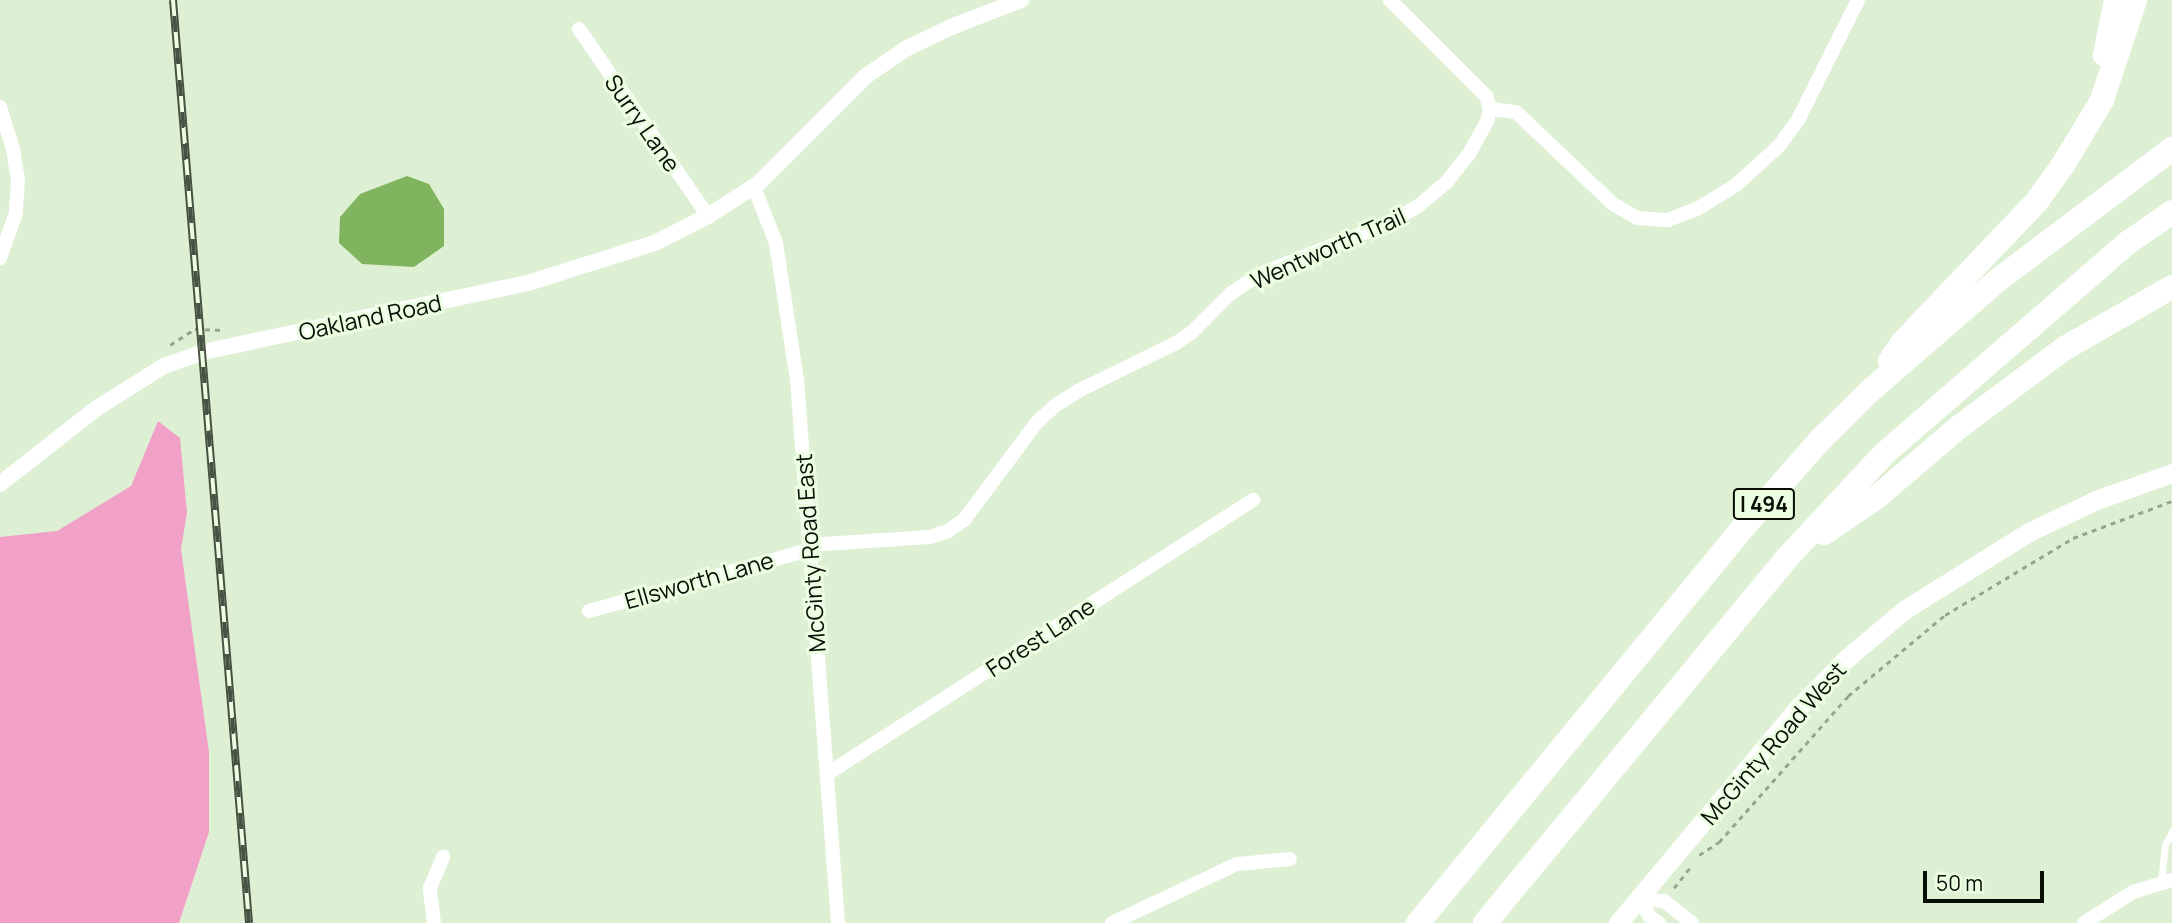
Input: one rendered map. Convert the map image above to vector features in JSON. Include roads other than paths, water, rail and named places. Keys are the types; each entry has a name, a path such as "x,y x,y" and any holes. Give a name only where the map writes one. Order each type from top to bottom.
{"highway":[{"path":"2056,175 2090,103 2104,58 2116,0"},
{"path":"1871,390 1902,343 2004,238 2056,175 2102,100 2135,0"},
{"name":"I 494","path":"1418,923 1741,530 1821,439 1871,390 1998,280 2172,149"},
{"name":"I 494","path":"1485,923 1786,559 1885,453 2129,242 2172,212"},
{"path":"1786,559 1877,497 1959,427 2066,348 2172,287"}],"main road":[{"name":"McGinty Road West","path":"1618,923 1796,710 1847,658 1905,611 2029,532 2096,500 2172,473"}],"street":[{"path":"1390,0 1486,96 1490,110 1516,112 1613,204 1637,218 1668,220 1697,209 1736,185 1779,146 1798,120 1858,0"},
{"path":"757,185 866,76 907,48 1014,1"},
{"name":"Surry Lane","path":"579,29 708,216"},
{"path":"0,107 13,149 18,181 16,213 0,258"},
{"name":"Wentworth Trail","path":"809,547 930,537 964,520 1037,422 1056,405 1078,391 1176,343 1191,333 1230,294 1260,274 1378,227 1417,207 1446,183 1469,154 1487,122 1490,110"},
{"name":"Oakland Road","path":"0,484 97,408 163,366 202,352 531,282 625,254 708,216 757,185"},
{"name":"McGinty Road East","path":"757,185 776,243 797,380 838,923"},
{"name":"Forest Lane","path":"827,774 1253,500"},
{"name":"Ellsworth Lane","path":"590,611 809,547"},
{"path":"434,923 430,888 443,857"},
{"path":"1112,923 1237,864 1290,859"},
{"path":"2084,923 2133,892 2166,881"},
{"path":"1640,899 1664,901 1692,923"},
{"path":"1640,899 1650,917 1659,923"}],"lane":[{"path":"2166,881 2165,845 2172,831"}],"railway":[{"path":"173,0 249,923"}]}
